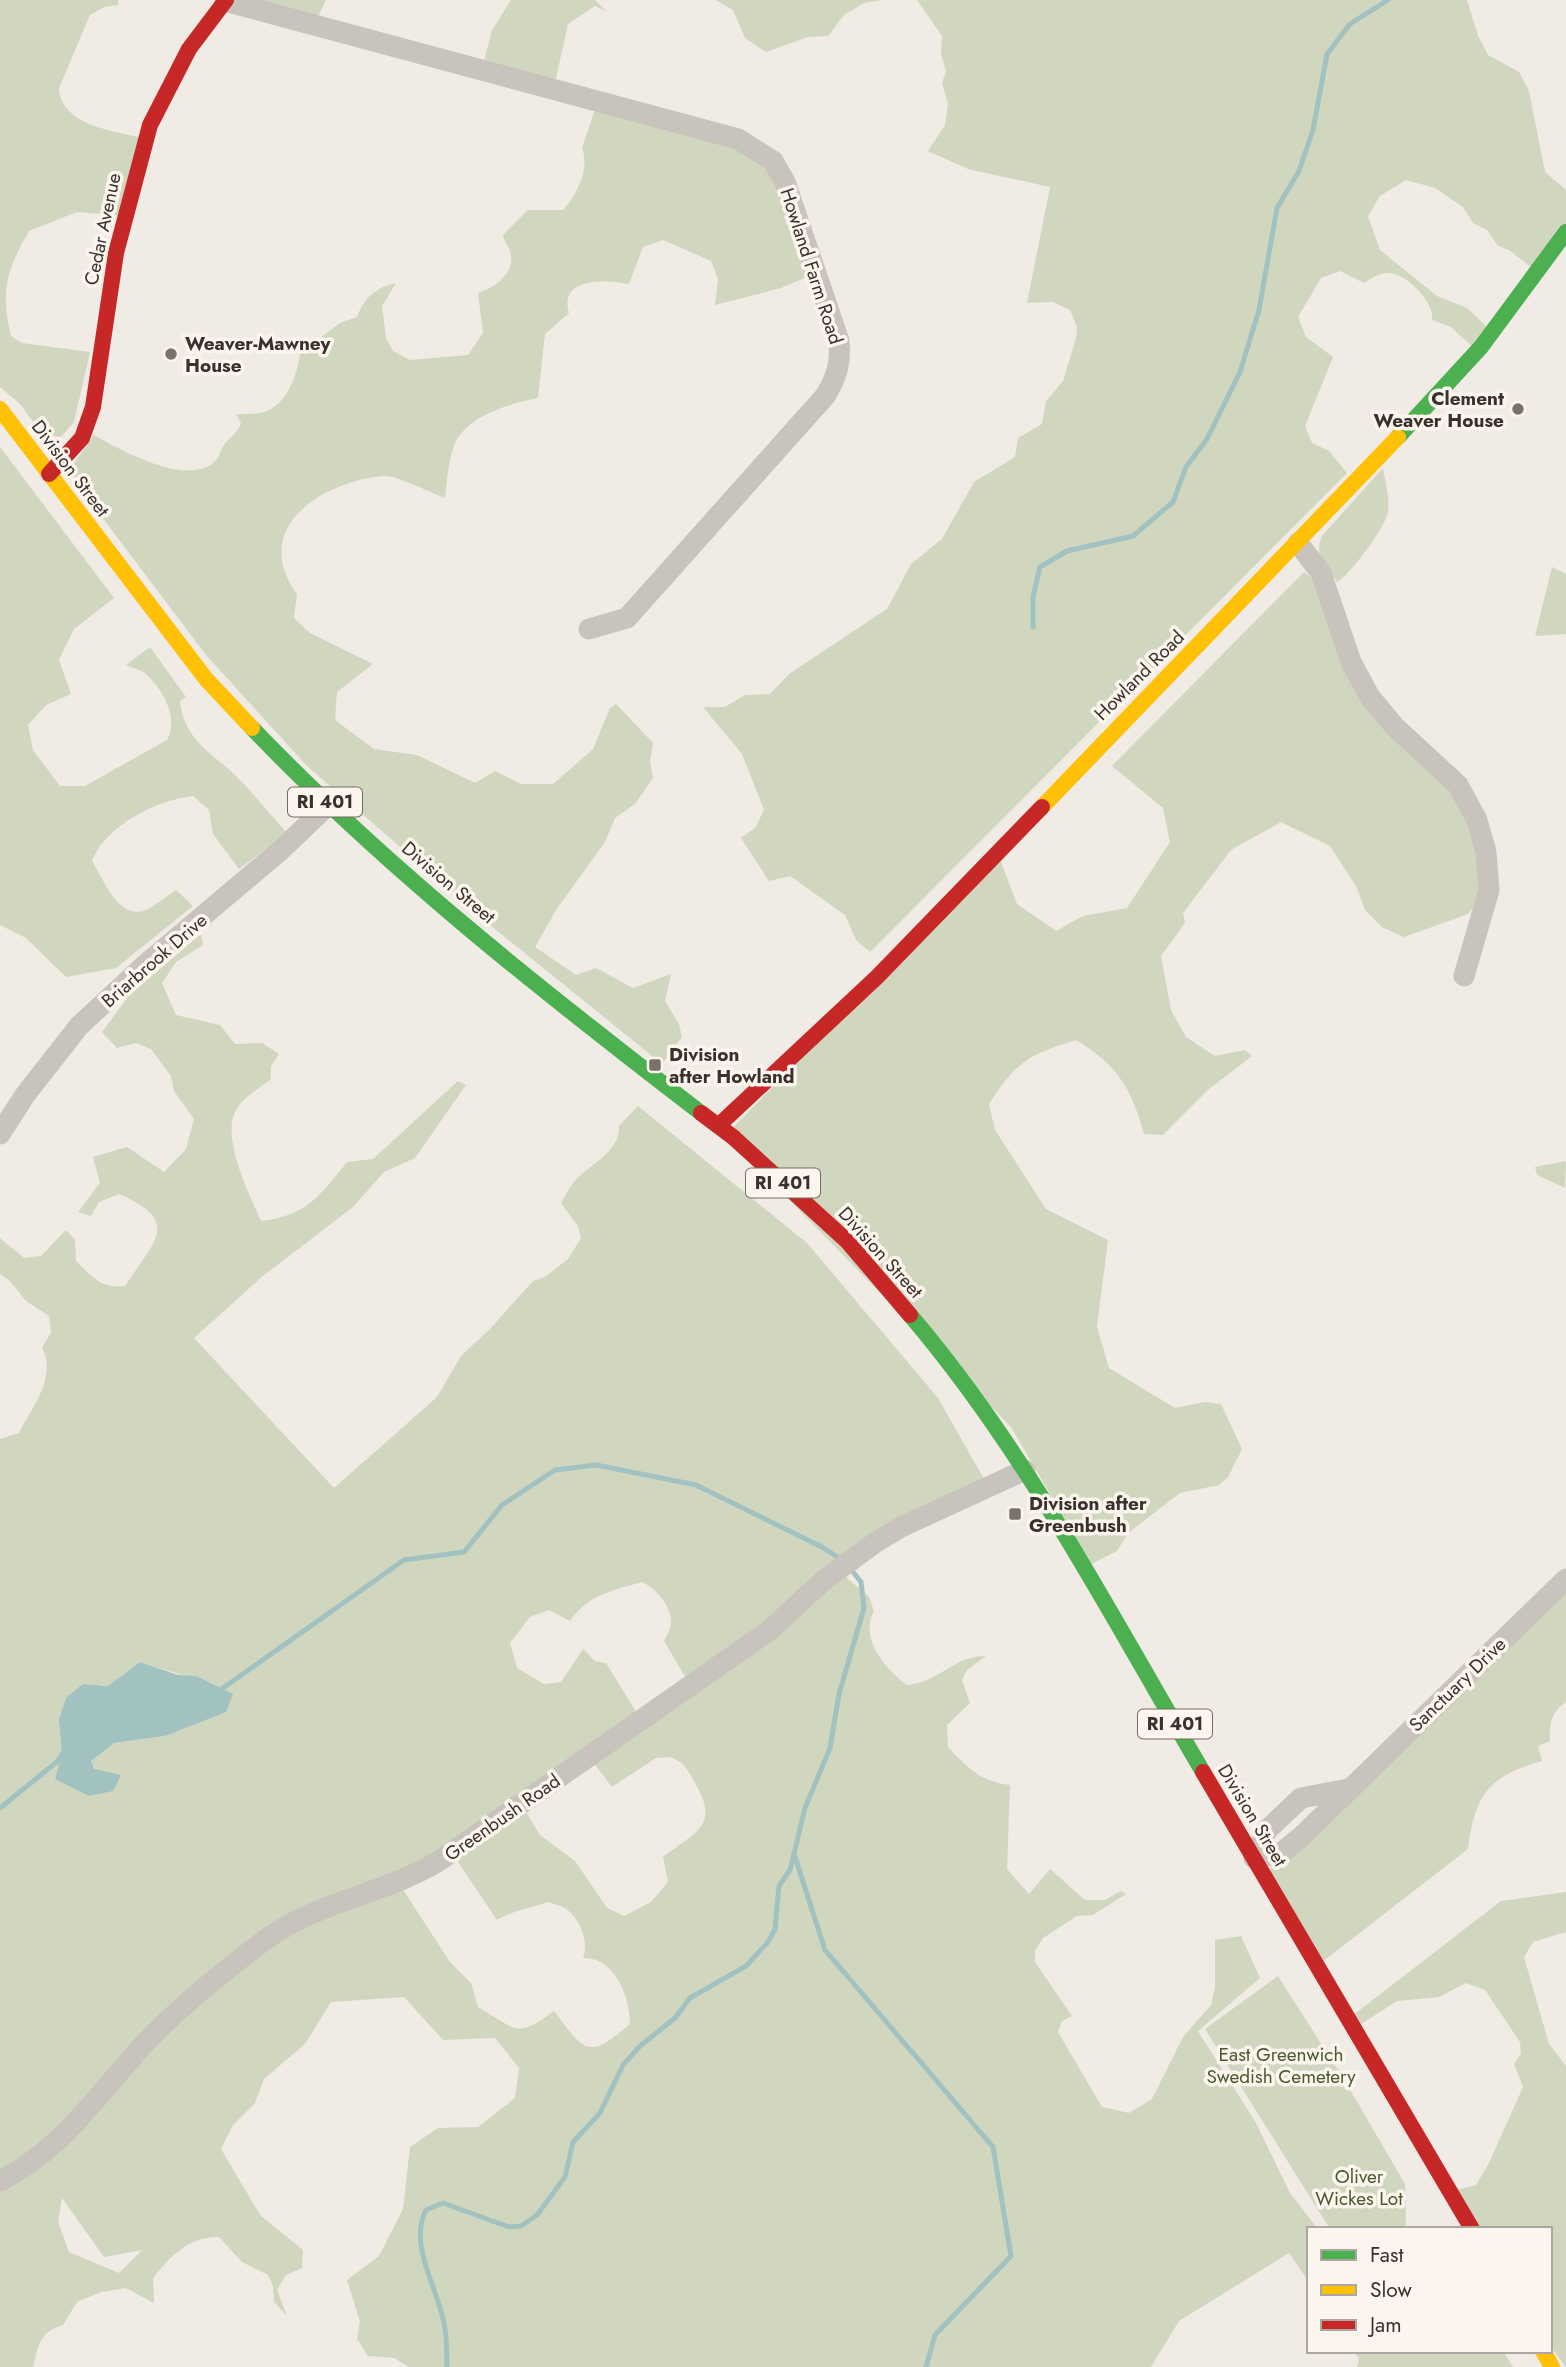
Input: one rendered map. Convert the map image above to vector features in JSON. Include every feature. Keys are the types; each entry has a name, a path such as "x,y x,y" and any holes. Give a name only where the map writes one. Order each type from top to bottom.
{"main road":[{"name":"Cedar Avenue","path":"49,474 82,438 93,407 116,253 150,125 189,49 225,0"},
{"name":"Howland Road","path":"719,1125 877,977 1298,543 1481,346 1517,302 1566,232"},
{"name":"Division Street","path":"0,409 206,679 328,805 571,1011 719,1125 847,1241 940,1350 1025,1470 1471,2227"}],"street":[{"name":"Howland Farm Road","path":"225,0 738,139 773,161 785,182 839,341 841,361 836,379 826,395 627,618 589,629"},
{"path":"1298,543 1321,573 1351,662 1370,697 1395,727 1458,785 1477,820 1486,852 1489,890 1464,976"},
{"name":"Briarbrook Drive","path":"2,1127 79,1026 146,964 281,850 328,805"},
{"name":"Greenbush Road","path":"0,2181 57,2143 147,2041 275,1932 315,1910 420,1872 439,1861 770,1630 824,1581 857,1556 901,1527 1025,1470"},
{"name":"Sanctuary Drive","path":"1254,1858 1280,1854 1303,1836 1348,1789 1566,1579"},
{"path":"1254,1858 1267,1830 1301,1798 1348,1789"}],"green space":[{"path":"0,0 118,0 118,5 104,7 90,15 59,88 62,101 79,119 104,129 143,138 125,216 77,212 29,231 11,269 6,306 11,336 22,343 90,352 74,422 61,437 42,434 20,404 0,387"},
{"path":"259,0 326,0 317,19"},
{"path":"511,0 595,0 607,12 595,6 568,24 555,83 483,65 492,30"},
{"path":"716,0 882,0 864,3 844,15 828,36 808,37 766,52 745,38 733,10"},
{"path":"917,0 1467,0 1478,36 1488,55 1519,72 1529,91 1545,172 1566,190 1566,233 1536,271 1509,250 1498,246 1487,230 1473,223 1463,207 1435,188 1406,180 1380,196 1368,216 1380,250 1437,296 1467,308 1491,331 1476,350 1451,327 1432,320 1432,313 1425,298 1412,284 1397,275 1383,273 1364,283 1340,271 1321,278 1298,317 1306,337 1333,357 1305,426 1312,443 1329,451 1347,473 870,952 856,940 845,915 790,876 769,881 741,838 755,828 764,810 742,754 703,707 725,707 745,695 770,694 789,674 887,609 911,564 942,539 974,482 1015,457 1018,438 1042,424 1046,401 1063,381 1076,338 1077,327 1070,310 1053,302 1027,303 1050,187 968,169 928,151 945,125 948,104 942,83 946,71 941,54 942,36"},
{"path":"598,101 768,154 821,271 781,288 715,305 718,279 711,261 663,240 643,247 629,284 587,283 571,292 568,301 569,313 545,334 538,398 500,408 466,428 453,449 445,498 389,476 360,480 316,499 299,512 287,529 281,549 284,570 297,594 294,618 310,633 373,664 337,692 335,720 374,749 417,755 475,783 495,771 521,784 553,784 593,749 610,708 616,704 653,743 650,761 653,778 635,804 615,818 605,842 556,910 535,947 576,975 596,968 633,988 671,974 665,1001 679,1024 682,1037 662,1064 490,925 307,766 206,655 68,472 94,435 156,464 174,469 206,467 217,459 224,445 239,427 241,423 236,414 256,414 280,402 292,383 300,353 340,323 357,317 372,294 389,285 396,283 382,306 386,338 393,351 410,360 468,355 483,333 478,293 503,278 510,266 510,251 503,235 528,210 563,210 568,204 581,181 584,164 582,148"},
{"path":"0,447 114,598 74,629 59,660 71,694 46,705 28,725 33,750 60,786 85,786 167,740 171,723 164,697 147,675 126,665 150,647 186,697 180,701 187,726 193,736 243,783 287,833 239,869 213,834 209,810 193,796 164,803 134,816 109,836 92,861 112,895 118,903 134,912 156,905 176,890 193,906 116,968 66,977 26,938 0,925"},
{"path":"1383,468 1388,501 1386,519 1358,560 1337,582 1320,555 1322,536"},
{"path":"1552,567 1566,574 1566,634 1535,636"},
{"path":"1304,572 1325,589 1336,640 1441,776 1477,835 1479,899 1468,914 1404,937 1382,927 1365,910 1357,888 1330,846 1281,822 1231,850 1183,913 1185,923 1161,956 1171,1010 1186,1037 1215,1056 1245,1050 1252,1056 1209,1089 1163,1135 1144,1134 1134,1103 1121,1079 1103,1059 1076,1040 1046,1050 1025,1062 1008,1078 989,1104 995,1130 1046,1209 1108,1240 1097,1327 1109,1368 1175,1408 1205,1402 1221,1404 1242,1449 1228,1477 1219,1485 1180,1493 1128,1533 1117,1551 1091,1564 1011,1427 726,1135 998,854 1017,904 1056,931 1083,916 1127,908 1170,842 1163,808 1112,766"},
{"path":"201,934 203,945 176,962 162,983 176,1015 220,1025 235,1044 262,1043 279,1054 271,1066 271,1079 245,1099 233,1118 232,1132 238,1164 261,1221 301,1209 320,1194 347,1162 373,1159 458,1081 466,1085 415,1158 384,1172 353,1207 263,1276 194,1338 334,1488 437,1397 461,1356 489,1330 533,1281 545,1277 568,1259 581,1238 578,1226 561,1203 573,1183 609,1151 618,1135 619,1126 638,1106 807,1243 938,1398 989,1488 839,1571 869,1597 874,1611 870,1621 872,1642 883,1662 907,1685 929,1679 964,1660 986,1656 967,1670 962,1680 970,1703 947,1725 948,1747 976,1773 991,1781 1010,1785 1007,1869 1029,1894 1050,1869 1085,1900 1105,1900 1121,1891 1126,1894 1093,1915 1077,1916 1043,1938 1035,1951 1035,1962 1072,2016 1062,2021 1058,2032 1102,2107 1129,2113 1152,2099 1183,2037 1211,2005 1215,1987 1215,1940 1241,1936 1260,1978 1198,2031 1256,2123 1290,2193 1316,2227 1307,2227 1307,2279 1289,2253 1179,2321 1151,2367 409,2367 394,2358 368,2356 357,2339 360,2322 347,2280 379,2256 403,2209 410,2147 438,2128 478,2127 515,2098 519,2068 495,2038 443,2040 404,1997 331,2002 305,2044 264,2079 255,2103 233,2125 221,2149 260,2215 303,2250 302,2268 286,2275 277,2290 287,2316 274,2302 273,2286 268,2275 242,2262 219,2237 208,2238 182,2249 153,2278 154,2303 126,2288 101,2292 77,2302 63,2325 45,2335 33,2367 0,2367 0,1439 19,1433 36,1402 47,1369 42,1347 51,1333 49,1316 26,1301 10,1281 0,1274 0,1238 24,1258 41,1256 66,1230 75,1240 76,1261 87,1272 104,1284 125,1286 153,1244 157,1224 151,1214 139,1204 119,1194 99,1202 91,1216 78,1212 100,1183 93,1157 127,1147 164,1172 186,1149 194,1119 174,1091 171,1076 151,1049 136,1043 117,1048 102,1032 131,993","holes":["642,1582 658,1594 666,1605 671,1624 664,1641 690,1685 640,1718 606,1663 595,1661 583,1649 561,1682 544,1684 517,1668 510,1643 530,1617 549,1610 570,1621 593,1599","140,1662 230,1693 165,1736 114,1743 90,1760 94,1769 55,1779 83,1684 108,1686","671,1757 686,1768 693,1780 703,1799 704,1819 693,1834 663,1857 668,1882 651,1902 624,1916 607,1908 575,1861 540,1835 521,1804 590,1758 612,1787 656,1758","454,1856 497,1920 547,1902 562,1906 577,1921 583,1933 583,1958 604,1964 618,1980 624,1991 630,2024 596,2047 581,2043 554,2011 531,2026 509,2026 478,2007 471,1983 450,1962 400,1885","62,2198 104,2257 142,2250 119,2273 69,2252 58,2222"]},
{"path":"1566,1161 1565,1188 1537,1175 1535,1167"},
{"path":"1566,1584 1566,1702 1552,1719 1550,1741 1538,1746 1542,1761 1509,1773 1497,1781 1488,1790 1475,1814 1468,1849 1317,1966 1262,1876"},
{"path":"1566,1892 1566,1932 1533,1942 1524,1957 1549,2044 1566,2066 1566,2367 1552,2349 1552,2227 1479,2227 1457,2190 1476,2185 1489,2163 1523,2087 1514,2064 1521,2054 1520,2042 1485,1990 1466,1983 1439,1997 1397,2001 1355,2028 1348,2019 1501,1901"},
{"path":"1278,1976 1345,2081 1405,2184 1406,2227 1329,2227 1205,2029"},
{"path":"1355,2353 1504,2353 1513,2367 1357,2367 1359,2359"}],"water":[{"path":"140,1662 178,1675 196,1676 233,1694 226,1712 165,1736 114,1743 91,1761 94,1769 121,1775 113,1791 89,1796 55,1779 62,1754 59,1720 66,1698 83,1684 108,1686"}],"waterway":[{"path":"1033,627 1033,597 1040,567 1067,551 1133,536 1173,502 1186,467 1207,439 1240,372 1259,310 1277,208 1299,171 1313,130 1327,54 1350,24 1388,0"},
{"path":"216,1693 404,1560 464,1552 502,1505 555,1470 596,1465 696,1485 822,1547 842,1560"},
{"path":"447,2367 444,2323 422,2252 421,2223 426,2210 443,2203 509,2227 521,2226 537,2215 565,2177 573,2142 600,2113 623,2065 640,2046 675,2018 690,1998 746,1966 768,1942 775,1929 779,1886 790,1870 805,1808 830,1748 839,1694 864,1608 861,1582 849,1567"},
{"path":"0,1808 58,1761 64,1751"},
{"path":"795,1857 825,1950 993,2147 1011,2256 935,2335 926,2367"}],"traffic: fast":[{"path":"1398,437 1481,347 1566,232"},
{"path":"252,728 413,881 526,976 701,1113"},
{"path":"910,1315 992,1422 1030,1479 1101,1595 1203,1772"}],"traffic: slow":[{"path":"0,409 206,679 252,728"},
{"path":"1042,807 1398,437"},
{"path":"1544,2353 1552,2367"}],"traffic: jam":[{"path":"49,474 82,438 93,407 116,253 150,125 189,49 226,0"},
{"path":"719,1125 877,977 1042,807"},
{"path":"701,1113 733,1137 847,1241 910,1315"},
{"path":"1203,1772 1471,2227"}],"place":[{"name":"Weaver-Mawney House","path":"171,354"},
{"name":"Clement Weaver House","path":"1518,409"},
{"name":"Division after Howland","path":"655,1065"},
{"name":"Division after Greenbush","path":"1015,1514"}],"park label":[{"name":"East Greenwich Swedish Cemetery","path":"1281,2065"},
{"name":"Oliver Wickes Lot","path":"1359,2187"}]}
